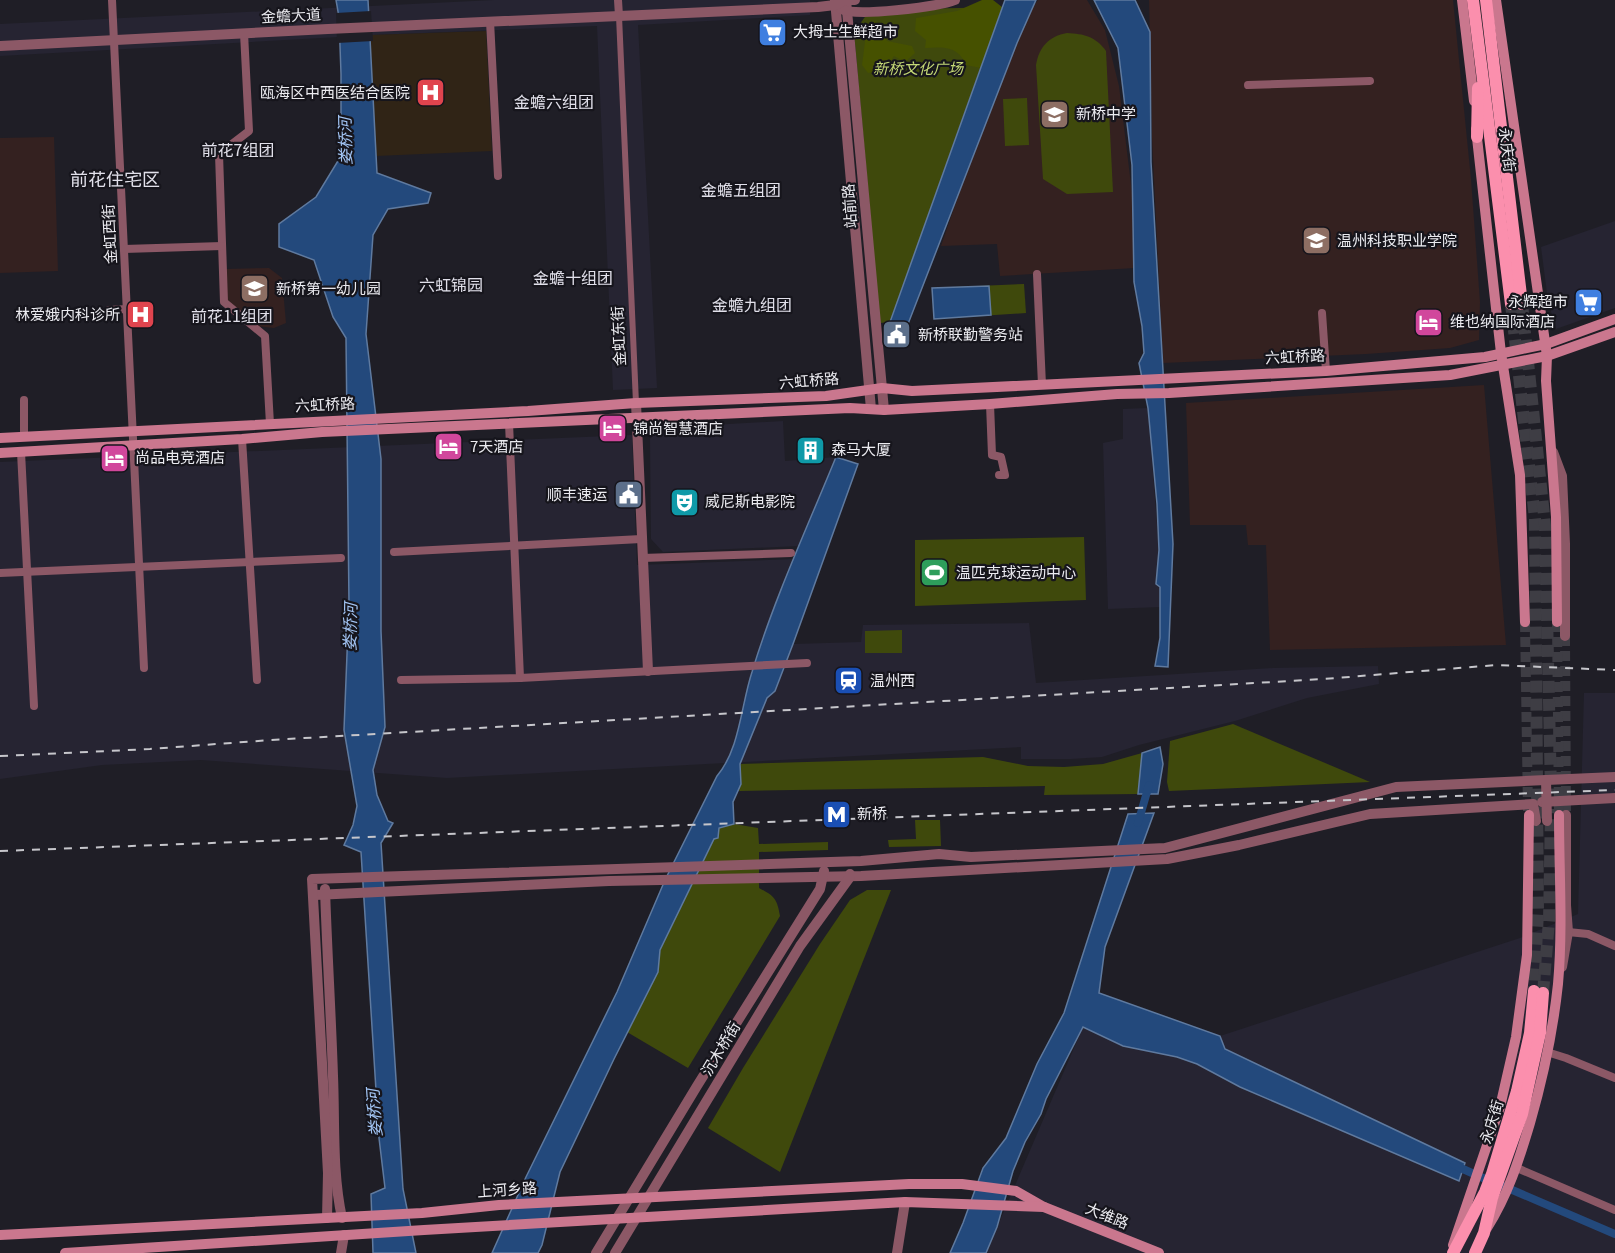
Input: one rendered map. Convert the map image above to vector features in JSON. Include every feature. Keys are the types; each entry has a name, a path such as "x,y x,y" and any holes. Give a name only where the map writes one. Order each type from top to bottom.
{"main road":[{"path":"1462,0 1500,353 1520,474 1525,622"},
{"name":"永庆街","path":"1473,0 1516,304 1486,0"},
{"path":"1496,0 1546,344 1546,381 1556,517 1557,622"},
{"path":"1477,137 1479,45"},
{"name":"六虹桥路","path":"0,438 636,403 826,396 882,388 912,391 1326,371 1473,358 1546,344 1615,319"},
{"name":"六虹桥路","path":"0,453 322,432 637,417 884,410 1450,375 1547,356 1615,332"},
{"path":"1493,1197 1501,1177 1517,1168 1540,1088 1547,1052 1558,984 1562,815"},
{"path":"1452,1253 1500,1107 1516,1037 1526,969 1537,819"},
{"name":"永庆街","path":"1475,1253 1484,1233 1493,1197 1501,1177 1539,992"},
{"name":"上河乡路","path":"0,1235 362,1217 499,1205 909,1184 962,1184 1016,1191"},
{"name":"大维路","path":"1016,1191 1044,1206 1159,1253"},
{"name":"永庆街","path":"1452,1253 1493,1197"},
{"path":"65,1253 905,1202"},
{"name":"大维路","path":"905,1202 1015,1207 1044,1206"}],"street":[{"name":"金虹西街","path":"112,0 144,668"},
{"name":"金虹东街","path":"618,0 648,671"},
{"name":"站前路","path":"846,0 884,410"},
{"path":"835,3 855,0"},
{"path":"835,3 847,12 932,6 955,0"},
{"name":"金蟾大道","path":"0,46 619,16 835,3"},
{"name":"站前路","path":"835,3 871,409"},
{"path":"490,21 498,176"},
{"path":"244,33 249,131 219,154 224,302 265,336 270,423"},
{"path":"1248,85 1370,81"},
{"path":"124,249 222,246"},
{"path":"1037,274 1042,385"},
{"path":"109,310 127,309"},
{"path":"1322,313 1326,371"},
{"path":"24,400 24,437"},
{"path":"990,404 993,455 1001,457 1005,475 999,475"},
{"path":"509,423 520,678"},
{"path":"242,439 257,680"},
{"path":"1551,449 1562,476 1565,636"},
{"path":"21,452 34,706"},
{"path":"394,552 641,539"},
{"path":"642,558 791,553"},
{"path":"0,573 341,558"},
{"path":"401,680 520,678 807,663"},
{"path":"342,1218 338,1202 336,1168 331,1007 320,895 312,879 849,861 939,854 971,857 1165,848 1396,787 1615,777"},
{"path":"1537,819 1546,801 1546,780"},
{"path":"320,895 609,881 850,876 1167,859 1239,845 1370,814 1615,798"},
{"path":"1533,804 1537,819"},
{"path":"1558,984 1568,932 1562,815"},
{"name":"沉木桥街","path":"596,1253 820,889 824,877 824,861"},
{"path":"849,861 850,876"},
{"name":"沉木桥街","path":"615,1253 800,946 850,876"},
{"path":"320,895 328,1173 327,1218"},
{"path":"1568,932 1588,934 1615,946"},
{"path":"1547,1052 1615,1078"},
{"path":"1517,1168 1615,1210"},
{"path":"897,1253 905,1202"},
{"path":"341,1253 344,1235"}],"shaded area":[{"path":"494,0 810,0 810,15 638,25 657,388 613,390 597,26 374,35 0,56 0,24"},
{"name":"新桥中学","path":"1038,0 1087,0 1105,30 1119,86 1133,201 1135,268 1000,276 997,244 941,246 977,141 1029,13"},
{"name":"温州科技职业学院","path":"1149,0 1453,0 1471,179 1480,302 1479,340 1450,348 1163,363 1152,138"},
{"name":"瓯海区中西医结合医院","path":"486,31 492,151 376,156 370,35"},
{"path":"54,137 58,271 0,273 0,138"},
{"path":"1615,221 1615,308 1556,329 1548,301 1541,247"},
{"name":"新桥第一幼儿园","path":"269,268 282,278 286,323 274,328 256,326 227,300 226,269"},
{"path":"1484,385 1506,645 1270,650 1266,545 1248,545 1246,525 1190,525 1186,403"},
{"path":"1148,408 1159,550 1156,584 1160,587 1161,607 1108,609 1103,443 1123,439 1123,409"},
{"path":"783,421 785,461 836,457 799,546 663,552 651,539 650,439 658,428"},
{"path":"632,435 637,565 794,559 751,674 747,698 775,691 793,644 861,642 863,625 1029,623 1036,683 1273,668 1378,666 1379,684 1307,698 1235,721 1139,745 1102,757 1021,759 1021,747 447,778 201,760 102,765 0,779 0,462"},
{"path":"1584,693 1615,693 1615,1253 986,1253 1083,1027 1220,1036 1520,938 1578,914"}],"green space":[{"path":"982,0 993,0 1002,7 981,68 966,65 959,54 950,49 925,48 926,40 915,31 916,18 957,11"},
{"name":"新桥文化广场","path":"1002,7 890,322 880,323 854,32 870,10"},
{"path":"876,21 887,41 912,46 915,53 905,62 894,56 885,70 868,73 862,65 867,26"},
{"path":"1067,33 1089,37 1098,42 1106,51 1113,192 1067,194 1043,179 1036,65 1046,43"},
{"path":"1027,98 1029,145 1005,146 1003,99"},
{"path":"1024,284 1026,313 934,319 932,288"},
{"path":"1084,537 1086,600 915,606 915,540"},
{"path":"902,630 902,653 865,653 865,631"},
{"path":"1233,724 1370,782 1169,791 1167,782 1170,741"},
{"path":"1142,753 1138,794 1044,795 1045,786 739,791 740,764 983,757 1028,766 1064,767 1103,764"},
{"path":"915,820 940,820 941,846 889,847 888,840 916,839"},
{"path":"734,824 758,828 759,844 828,842 828,850 759,852 759,888 774,898 780,916 688,1068 627,1032 658,972 660,950 719,828"},
{"path":"867,890 891,890 780,1172 708,1128 820,944 850,900"}],"water":[{"name":"娄桥河","path":"336,0 368,0 377,173 431,193 428,203 388,209 373,235 366,334 381,459 381,631 385,727 373,770 377,795 388,821 393,823 381,843 403,1189 416,1253 373,1253 371,1194 385,1188 379,1138 361,852 344,845 353,825 357,806 344,730 349,604 346,338 333,317 314,260 279,247 279,224 316,197 341,156 341,74 339,17"},
{"path":"1005,0 1036,0 1017,43 908,324 890,322"},
{"path":"1094,0 1135,0 1150,32 1151,162 1173,544 1168,667 1155,666 1160,638 1160,587 1156,584 1159,550 1157,504 1148,408 1139,363 1144,353 1134,282 1132,165 1118,48"},
{"path":"989,286 991,315 934,319 932,288"},
{"path":"836,457 858,464 775,691 767,698 740,764 741,784 733,802 734,824 719,828 718,838 714,839 660,950 658,972 560,1172 538,1253 492,1253 526,1177 617,992 665,880 717,776 731,753 748,685 770,618"},
{"path":"1160,747 1163,764 1158,794 1138,794 1142,753"},
{"path":"1154,813 1105,947 1099,993 1220,1036 1225,1049 1465,1163 1459,1181 1240,1087 1197,1064 1177,1057 1123,1046 1083,1027 1025,1142 986,1253 950,1253 983,1168 1006,1138 1037,1064 1064,1013 1128,814"}],"pier":[{"path":"371,11 373,41 337,43 336,13"}],"waterway":[{"path":"1138,823 1149,785"},
{"path":"1454,1165 1492,1182"},
{"path":"1503,1186 1615,1234"}],"tunnel":[{"path":"1511,304 1535,519 1538,912 1534,991"},
{"path":"1522,304 1545,525 1551,791"},
{"path":"1525,622 1528,811"},
{"path":"1557,622 1559,815"},
{"path":"1565,636 1566,815"},
{"path":"1543,993 1549,921 1551,809"}],"railway":[{"path":"0,756 1324,679 1496,665 1615,670"},
{"path":"0,851 1615,790"}],"place":[{"name":"大拇士生鲜超市","path":"772,32"},
{"name":"瓯海区中西医结合医院","path":"431,93"},
{"name":"新桥中学","path":"1055,114"},
{"name":"温州科技职业学院","path":"1316,241"},
{"name":"新桥第一幼儿园","path":"255,289"},
{"name":"永辉超市","path":"1589,302"},
{"name":"林爱娥内科诊所","path":"141,315"},
{"name":"维也纳国际酒店","path":"1429,322"},
{"name":"新桥联勤警务站","path":"897,335"},
{"name":"锦尚智慧酒店","path":"612,429"},
{"name":"7天酒店","path":"449,447"},
{"name":"森马大厦","path":"810,450"},
{"name":"尚品电竞酒店","path":"114,458"},
{"name":"顺丰速运","path":"628,495"},
{"name":"威尼斯电影院","path":"684,502"},
{"name":"温匹克球运动中心","path":"935,573"},
{"name":"温州西","path":"849,681"},
{"name":"新桥","path":"836,814"}],"district":[{"name":"金蟾六组团","path":"554,102"},
{"name":"前花7组团","path":"238,150"},
{"name":"前花住宅区","path":"115,180"},
{"name":"金蟾五组团","path":"741,190"},
{"name":"金蟾十组团","path":"573,278"},
{"name":"六虹锦园","path":"451,285"},
{"name":"金蟾九组团","path":"752,305"},
{"name":"前花11组团","path":"232,316"}]}
